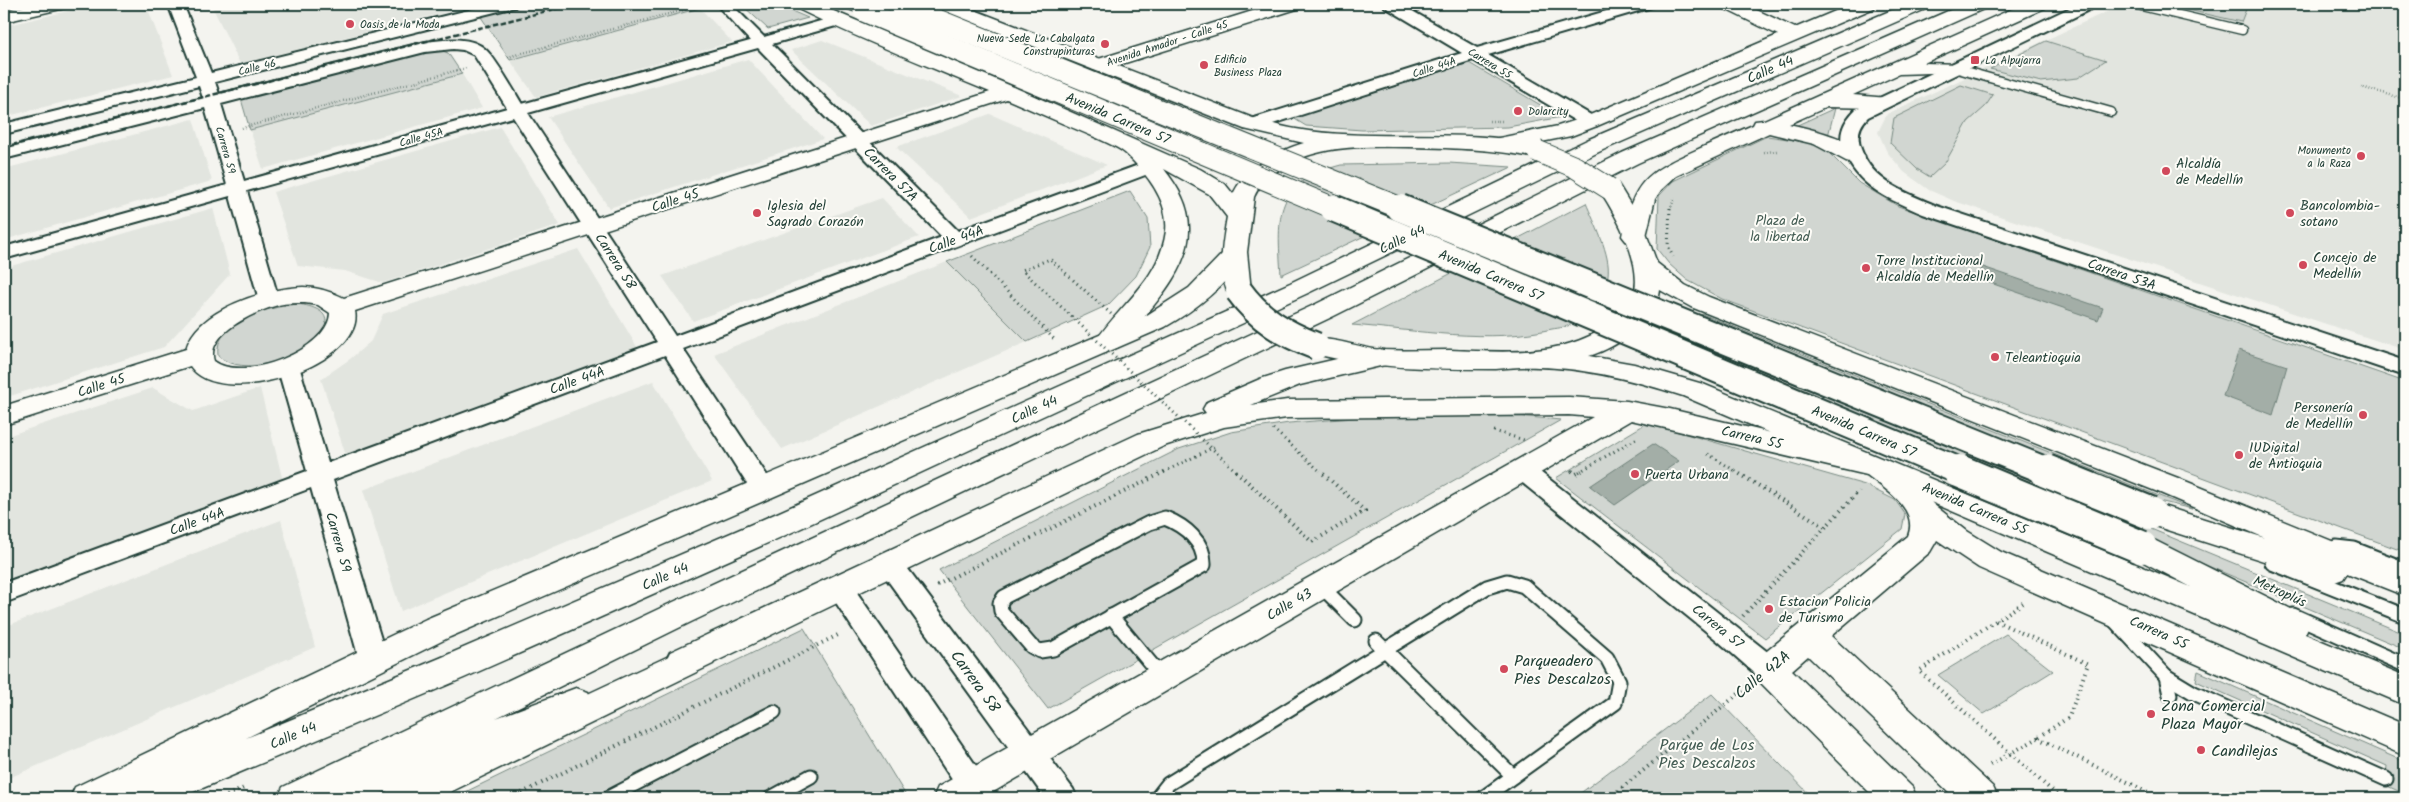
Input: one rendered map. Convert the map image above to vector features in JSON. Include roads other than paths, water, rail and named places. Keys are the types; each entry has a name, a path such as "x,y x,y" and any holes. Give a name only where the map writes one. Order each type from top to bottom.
{"main road":[{"path":"4,16 58,4"},
{"name":"Avenida Carrera 57","path":"803,4 847,10 2141,547"},
{"name":"Avenida Carrera 57","path":"898,4 2150,513"},
{"path":"943,4 1252,125 1296,136 1354,140 1465,141 1502,144 1537,151 1583,170 1610,189 1619,202 1646,266 1647,297 1636,316 1616,334 1571,352 1534,358 1380,358 1347,354 1316,346 1286,335 1264,320 1248,305 1239,291 1234,276 1233,257 1238,216 1247,187 1276,162 1315,146 1354,140"},
{"name":"Avenida Amador - Calle 45","path":"1099,65 1293,4"},
{"path":"1730,4 1794,35"},
{"name":"Calle 44","path":"1502,144 1563,131 1590,122 1867,4"},
{"name":"Calle 44","path":"140,798 452,668 786,522 1299,288 1595,146 1921,4"},
{"name":"Calle 44","path":"296,798 680,613 1326,310 1630,158 1979,4"},
{"path":"1634,236 1643,198 1657,179 1683,163 2038,4"},
{"name":"Avenida Carrera 57","path":"847,10 1008,92 1192,174 1218,189 1238,216"},
{"path":"1892,69 1954,68"},
{"name":"Calle 45","path":"342,308 1008,92"},
{"path":"1822,100 1882,102"},
{"path":"1763,126 1808,134 1825,140 1854,156"},
{"path":"1110,328 1150,293 1166,270 1175,250 1176,210 1167,191 1150,167 1131,146"},
{"path":"88,798 438,628 763,489 1110,328 1176,311 1207,287 1233,257"},
{"path":"1646,266 1676,290 1708,306 2168,486 2405,584"},
{"path":"305,294 334,300 342,308 344,316 342,327 334,338 321,349 288,366 259,374 235,376 215,373 202,365 198,354 201,344 219,323 250,306 269,300 305,294"},
{"name":"Calle 45","path":"4,416 198,354"},
{"path":"402,798 890,564 1270,385 1295,377 1380,358"},
{"name":"Avenida Carrera 55","path":"1534,358 1621,369 1654,377 1693,390 2405,691"},
{"path":"1148,442 1222,418 1287,409 1559,406 1634,423"},
{"name":"Carrera 55","path":"1634,423 1670,418 1876,467"},
{"name":"Calle 43","path":"968,794 1029,754 1321,586 1527,457 1634,423"},
{"name":"Calle 42A","path":"1769,669 1914,549 1925,532 1926,522 1920,510 1899,485 1876,467"},
{"name":"Carrera 55","path":"1920,510 1956,539 1990,560 2104,608 2405,741"},
{"path":"2150,513 2405,595"},
{"path":"2141,547 2405,683"},
{"path":"1914,549 1943,548 1961,551 1990,560"},
{"path":"1809,636 1983,782"},
{"path":"327,798 701,654"},
{"name":"Carrera 57","path":"1769,669 1899,798"}],"street":[{"name":"Carrera 59","path":"174,4 206,80 269,300"},
{"name":"Calle 46","path":"4,129 510,4"},
{"name":"Carrera 57A","path":"723,4 955,239"},
{"name":"Carrera 55","path":"1390,4 1590,122"},
{"name":"Calle 44A","path":"1252,125 1475,54 1646,4"},
{"path":"1854,156 1849,140 1850,130 1853,121 1862,113 2090,4"},
{"name":"Calle 45A","path":"4,253 761,43 847,10"},
{"name":"Calle 46","path":"4,154 425,47 460,44"},
{"name":"Carrera 58","path":"460,44 480,52 763,489"},
{"name":"Carrera 53A","path":"1854,156 1863,173 1885,189 1930,210 2405,369"},
{"name":"Calle 44A","path":"4,593 1150,167"},
{"name":"Carrera 59","path":"288,366 373,659"},
{"name":"Carrera 57","path":"1527,457 1769,669"},
{"name":"Carrera 58","path":"890,564 1062,798"},
{"path":"840,588 968,794"}],"lane":[{"path":"2133,4 2242,30"},
{"path":"1954,68 2111,112"},
{"name":"Metroplús","path":"2150,513 2405,616"},
{"path":"1165,518 1177,523 1203,550 1206,558 1204,565 1111,616 1052,649 1040,651 1031,646 1001,611 1000,603 1004,597 1149,523 1165,518"},
{"path":"2311,545 2354,549 2405,569"},
{"name":"Metroplús","path":"2141,547 2405,665"},
{"path":"1157,798 1168,784 1381,646 1500,580 1512,580 1524,586 1607,658 1619,681 1615,703 1483,798"},
{"path":"1321,586 1355,620"},
{"path":"2104,608 2166,676 2194,693 2386,779"},
{"path":"1111,616 1162,677"},
{"path":"1381,646 1513,776"},
{"path":"2166,676 2170,695"},
{"path":"608,798 774,712"},
{"path":"771,798 811,776"}],"railway":[{"path":"4,147 575,4"}],"place":[{"name":"Oasis de la Moda","path":"350,24"},
{"name":"Nueva Sede La Cabalgata Construpinturas","path":"1105,44"},
{"name":"La Alpujarra","path":"1975,60"},
{"name":"Edificio Business Plaza","path":"1204,65"},
{"name":"Dolarcity","path":"1518,111"},
{"name":"Monumento a la Raza","path":"2361,156"},
{"name":"Alcaldía de Medellín","path":"2166,171"},
{"name":"Iglesia del Sagrado Corazón","path":"757,213"},
{"name":"Bancolombia- sotano","path":"2290,213"},
{"name":"Concejo de Medellín","path":"2303,265"},
{"name":"Torre Institucional Alcaldía de Medellín","path":"1866,268"},
{"name":"Teleantioquia","path":"1995,357"},
{"name":"Personería de Medellín","path":"2363,415"},
{"name":"IUDigital de Antioquia","path":"2239,455"},
{"name":"Puerta Urbana","path":"1635,474"},
{"name":"Estacion Policia de Turismo","path":"1769,609"},
{"name":"Parqueadero Pies Descalzos","path":"1504,669"},
{"name":"Zona Comercial Plaza Mayor","path":"2151,714"},
{"name":"Candilejas","path":"2201,750"}],"park label":[{"name":"Plaza de la libertad","path":"1780,228"},
{"name":"Parque de Los Pies Descalzos","path":"1707,753"}]}
